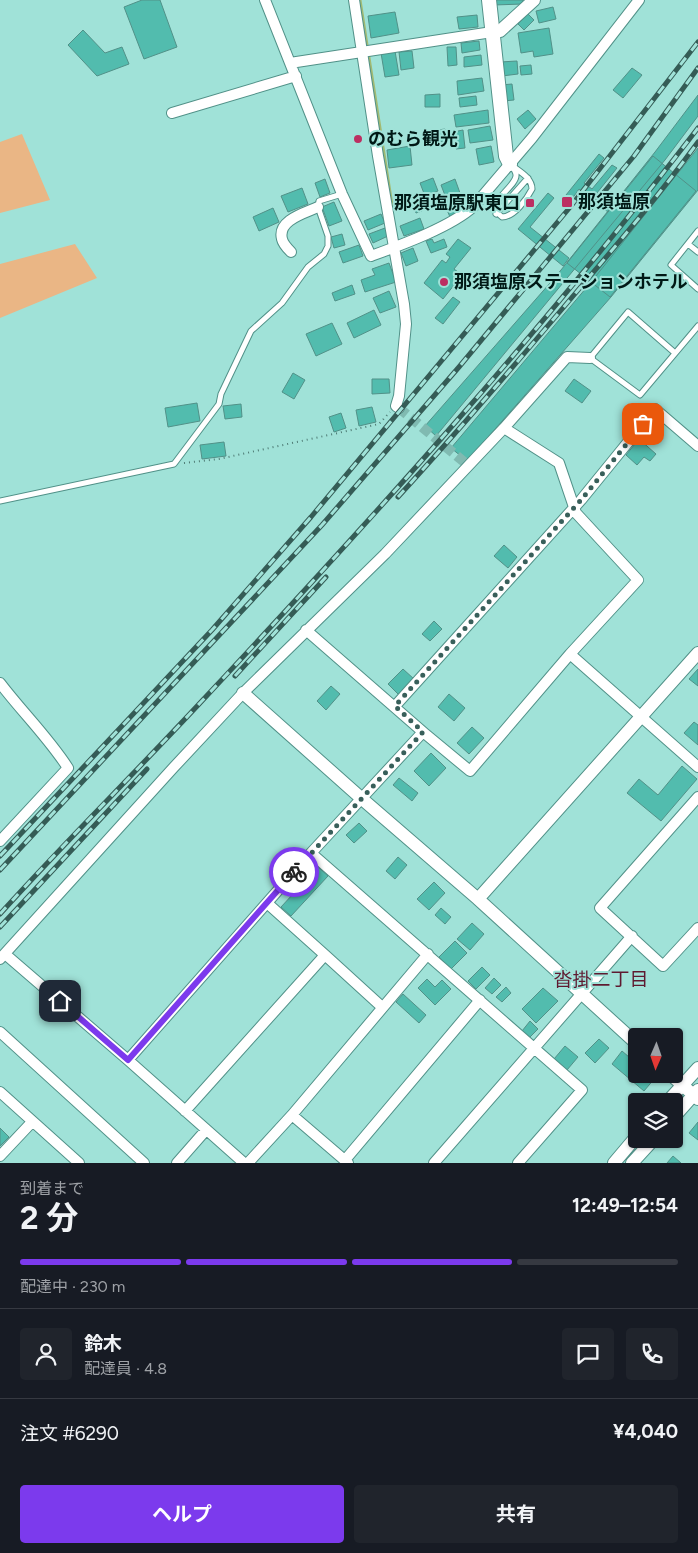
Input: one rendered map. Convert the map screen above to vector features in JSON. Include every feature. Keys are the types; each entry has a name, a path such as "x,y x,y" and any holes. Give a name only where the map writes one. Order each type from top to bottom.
{"main road":[{"path":"488,0 506,156 510,164"}],"street":[{"path":"265,0 342,194 371,256 464,215 532,138 639,0"},
{"path":"354,0 406,324 400,396 397,407"},
{"path":"290,63 500,31 534,0"},
{"path":"172,113 296,76"},
{"path":"291,252 282,240 282,231 288,221 318,207"},
{"path":"244,1163 128,1060 2,956 174,767 306,630 385,554 504,428 567,357 590,358"},
{"path":"395,706 574,507 655,409 698,446"},
{"path":"306,630 470,771 570,654 638,580 576,513 559,463 504,428"},
{"path":"570,654 698,767"},
{"path":"478,899 698,654"},
{"path":"0,683 55,747 68,768 0,841"},
{"path":"244,693 361,798 478,899 628,1036"},
{"path":"128,1060 310,853 423,732"},
{"path":"698,797 600,908 664,966 698,928"},
{"path":"310,853 582,1090 518,1163"},
{"path":"267,903 382,1007"},
{"path":"434,1163 632,936"},
{"path":"248,1163 292,1115 428,954"},
{"path":"185,1111 325,955"},
{"path":"292,1115 347,1161 480,1000"},
{"path":"0,1032 144,1163"},
{"path":"676,1093 698,1068"},
{"path":"681,1083 697,1094 683,1108"},
{"path":"0,1092 79,1163"},
{"path":"0,1156 32,1122"},
{"path":"177,1163 206,1130"},
{"path":"614,1163 628,1147"},
{"path":"632,1163 646,1148"}],"lane":[{"path":"510,164 528,178 532,189 521,205 506,217 502,217 496,214 493,209 495,202 515,180 516,176 510,164"},
{"path":"496,214 528,178"},
{"path":"0,501 174,464 219,404 251,330 282,303 308,267 324,254 328,246 328,236 318,207 319,201 342,194"},
{"path":"698,232 671,266 698,289"},
{"path":"688,244 698,252"},
{"path":"675,353 628,312 590,358 640,395 698,326"}],"path":[{"path":"174,464 220,459 379,424 397,407"}],"shaded area":[{"path":"22,134 50,200 0,213 0,142"},
{"path":"75,244 97,278 0,318 0,264"}],"building":[{"path":"142,0 160,0 177,47 144,59 124,7"},
{"path":"493,0 523,0 523,4 494,5"},
{"path":"553,7 556,19 539,23 536,11"},
{"path":"395,12 399,33 371,38 368,16"},
{"path":"528,14 534,20 524,30 518,24"},
{"path":"477,15 478,27 459,29 457,17"},
{"path":"549,28 553,54 534,57 533,51 521,53 518,33"},
{"path":"83,30 105,53 122,47 129,64 97,76 68,45"},
{"path":"479,41 480,50 462,53 461,43"},
{"path":"447,47 456,47 457,65 448,66"},
{"path":"395,51 399,75 385,77 381,53"},
{"path":"412,51 414,68 401,70 399,52"},
{"path":"481,55 482,65 464,67 464,57"},
{"path":"517,61 518,74 502,76 500,62"},
{"path":"531,65 532,74 521,75 520,66"},
{"path":"632,68 642,75 623,98 613,90"},
{"path":"482,78 484,91 458,95 457,81"},
{"path":"512,84 514,100 503,101 501,85"},
{"path":"440,94 440,107 425,107 425,95"},
{"path":"698,95 698,116 665,160 436,436 425,426 557,275"},
{"path":"476,96 477,105 460,107 459,98"},
{"path":"488,110 489,123 456,127 454,115"},
{"path":"528,110 536,119 525,129 517,119"},
{"path":"490,126 493,140 470,143 468,130"},
{"path":"445,129 446,141 433,143 431,131"},
{"path":"463,130 465,148 456,149 453,132"},
{"path":"410,146 412,165 389,168 387,150"},
{"path":"491,146 494,162 479,165 476,149"},
{"path":"698,148 698,190 611,297 467,461 451,448 592,281"},
{"path":"599,154 604,158 584,183 592,189 612,165 617,168 597,193 613,206 608,212 592,200 585,209 580,205 587,196 579,189 572,199 566,195"},
{"path":"653,156 696,191 610,297 567,263"},
{"path":"433,178 438,191 425,196 420,183"},
{"path":"325,179 330,193 320,197 315,183"},
{"path":"455,179 460,193 446,198 441,185"},
{"path":"302,188 308,204 288,212 281,196"},
{"path":"548,193 554,198 530,227 569,258 563,266 518,229"},
{"path":"463,195 466,202 448,209 445,202"},
{"path":"334,202 342,221 329,226 322,207"},
{"path":"419,202 422,211 416,213 413,204"},
{"path":"458,206 461,213 450,217 447,210"},
{"path":"273,208 279,222 259,231 253,217"},
{"path":"381,214 385,223 368,230 364,221"},
{"path":"420,218 424,229 404,236 400,226"},
{"path":"385,228 388,236 373,243 369,234"},
{"path":"342,234 345,245 334,248 331,237"},
{"path":"432,239 434,243 444,239 447,247 431,253 426,241"},
{"path":"458,239 471,248 454,269 462,275 443,299 424,283 442,260 446,263 450,257 446,254"},
{"path":"359,245 363,256 343,263 339,252"},
{"path":"413,248 418,261 406,266 401,253"},
{"path":"389,263 396,282 365,292 361,280 375,275 372,269"},
{"path":"352,285 355,294 335,301 332,293"},
{"path":"389,291 396,307 380,313 373,298"},
{"path":"453,297 460,302 443,324 435,318"},
{"path":"374,310 381,325 354,338 347,323"},
{"path":"332,323 342,344 316,356 306,334"},
{"path":"293,373 305,380 294,399 282,392"},
{"path":"372,379 389,379 390,393 372,394"},
{"path":"574,379 591,391 582,403 565,391"},
{"path":"197,403 200,421 168,427 165,408"},
{"path":"241,404 242,417 225,419 223,406"},
{"path":"372,407 376,422 359,426 356,410"},
{"path":"341,413 346,428 334,432 329,417"},
{"path":"639,439 656,454 650,461 644,457 637,465 626,455"},
{"path":"224,442 226,456 202,459 200,445"},
{"path":"504,545 517,557 508,568 494,556"},
{"path":"434,621 442,629 430,641 422,634"},
{"path":"403,669 414,679 399,695 388,684"},
{"path":"698,669 698,686 689,679"},
{"path":"331,686 340,694 326,710 317,701"},
{"path":"449,694 465,708 454,721 438,707"},
{"path":"694,722 698,725 698,745 684,733"},
{"path":"472,727 484,738 469,754 457,743"},
{"path":"431,753 446,768 429,786 414,771"},
{"path":"682,766 697,779 661,821 627,793 639,779 658,795"},
{"path":"399,778 418,793 412,801 393,785"},
{"path":"359,823 367,831 354,843 346,835"},
{"path":"398,857 407,865 395,879 386,871"},
{"path":"318,867 328,876 291,916 281,907"},
{"path":"434,882 445,893 429,910 417,899"},
{"path":"441,908 451,917 445,924 435,915"},
{"path":"472,923 484,934 470,950 457,939"},
{"path":"455,941 467,953 451,969 439,957"},
{"path":"482,967 490,975 476,989 468,981"},
{"path":"494,978 501,985 492,994 485,988"},
{"path":"427,979 435,987 442,980 451,989 435,1005 418,988"},
{"path":"506,987 511,993 502,1002 496,997"},
{"path":"543,988 558,1001 536,1023 522,1009"},
{"path":"403,994 426,1015 419,1023 396,1002"},
{"path":"530,1021 538,1029 529,1038 522,1031"},
{"path":"599,1039 609,1048 595,1063 585,1053"},
{"path":"565,1046 578,1057 567,1070 554,1059"},
{"path":"622,1051 628,1056 628,1078 612,1064"},
{"path":"635,1083 651,1083 644,1091"},
{"path":"698,1122 698,1140 689,1133"},
{"path":"0,1128 9,1137 0,1146"},
{"path":"673,1156 681,1163 667,1163"}],"waterway":[{"path":"360,0 392,205"}],"tunnel":[{"path":"399,408 469,466"}],"railway":[{"path":"0,856 212,630 311,517 571,206 698,42"},
{"path":"0,870 322,525 459,367 634,156 698,68"},
{"path":"0,914 200,703 393,493 580,277 698,128"},
{"path":"398,497 490,394 610,253 698,142"},
{"path":"235,676 326,577"},
{"path":"0,927 147,769"}],"way so far":[{"path":"294,872 423,732 395,706 581,500 643,424"}],"place":[{"name":"のむら観光","path":"358,139"},
{"name":"那須塩原","path":"567,202"},
{"name":"那須塩原駅東口","path":"530,203"},
{"name":"那須塩原ステーションホテル","path":"444,282"}],"district":[{"name":"沓掛二丁目","path":"601,979"}],"route":[{"path":"60,1001 128,1060 294,872"}]}
